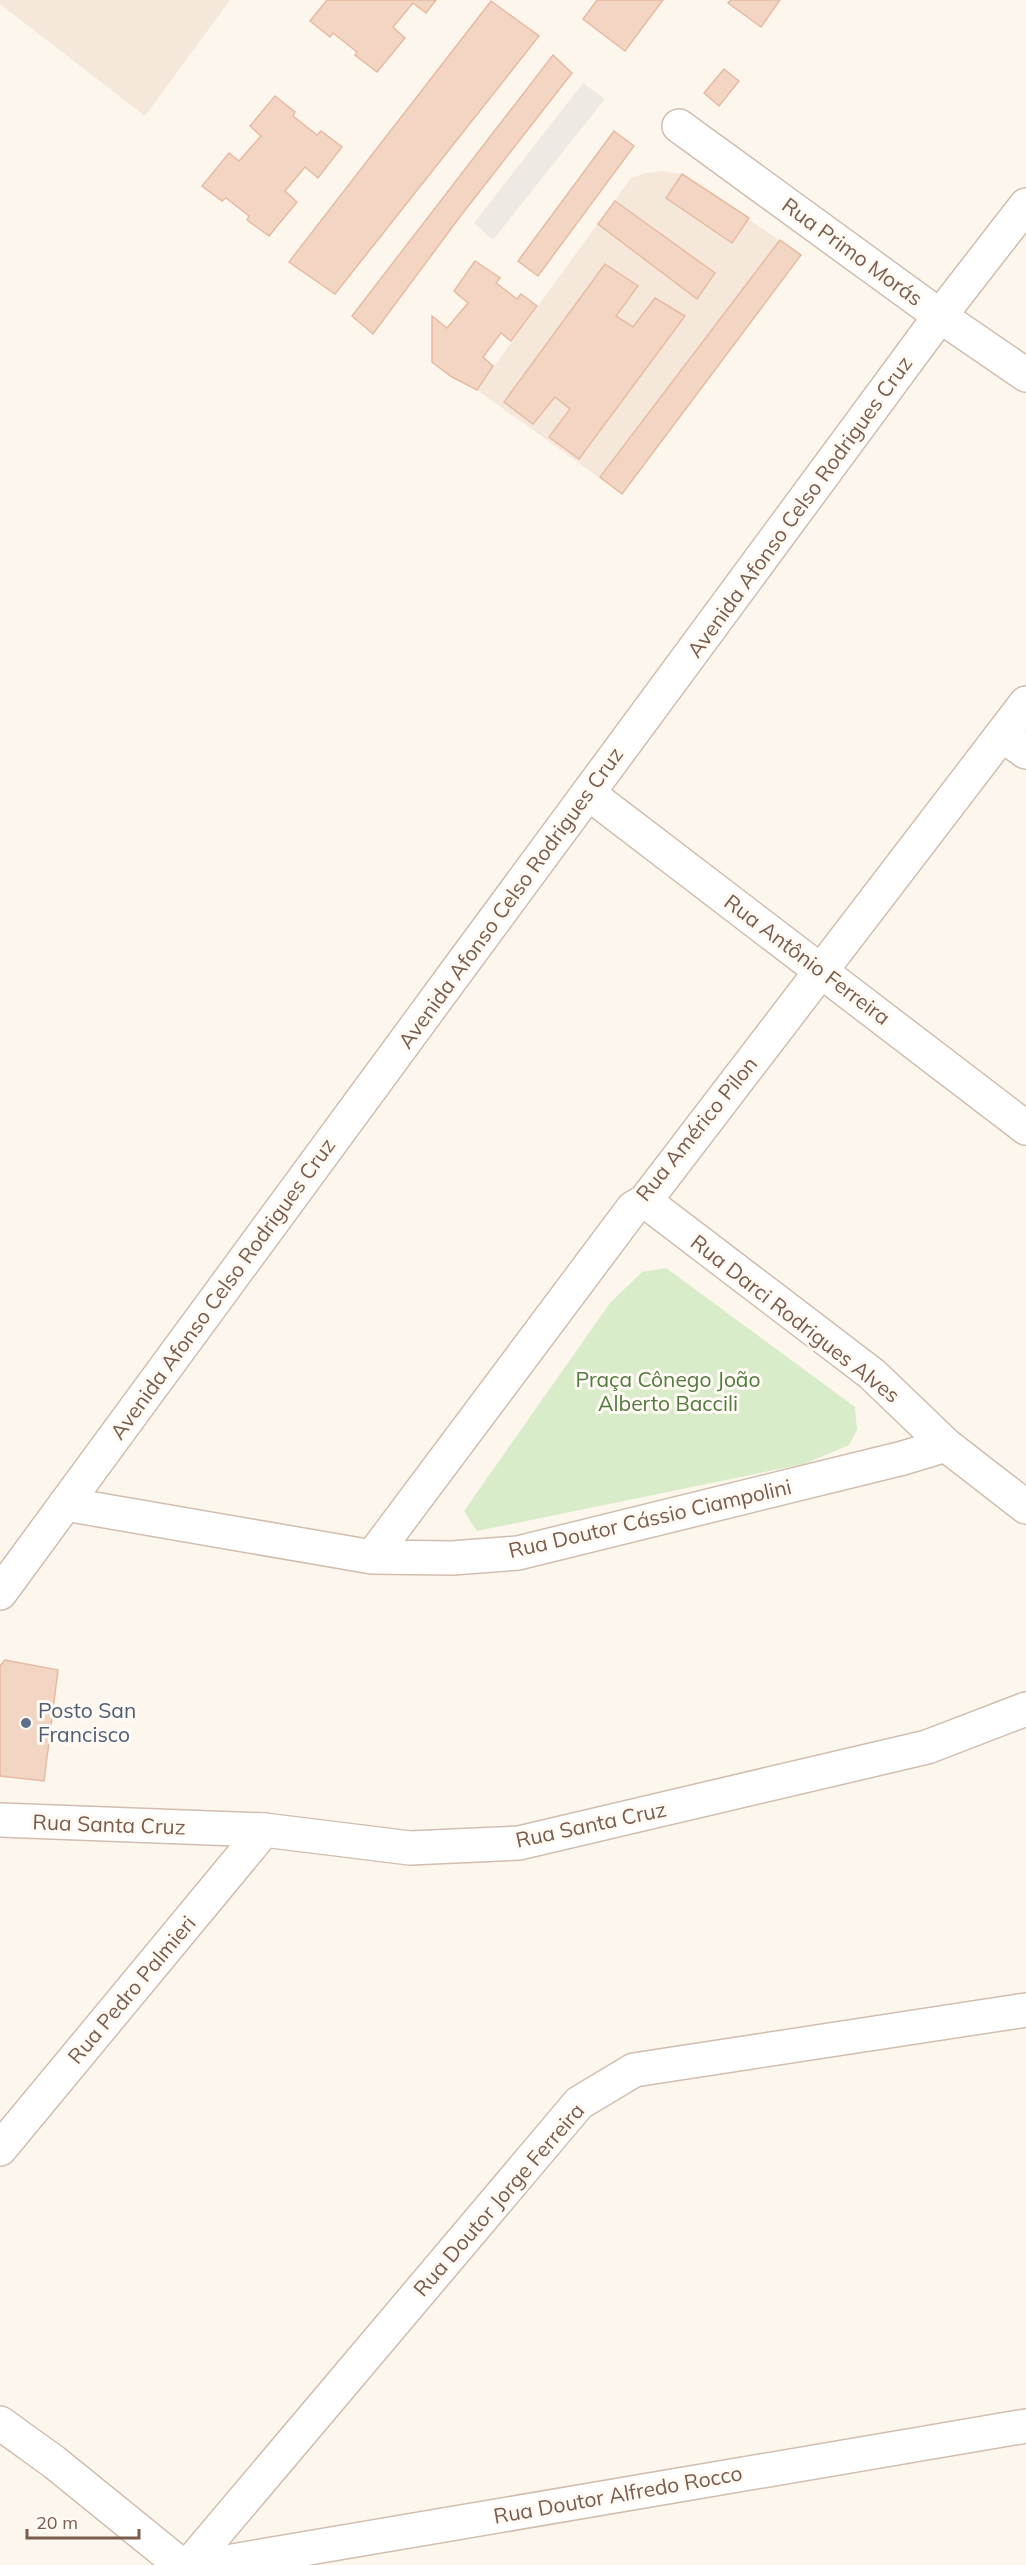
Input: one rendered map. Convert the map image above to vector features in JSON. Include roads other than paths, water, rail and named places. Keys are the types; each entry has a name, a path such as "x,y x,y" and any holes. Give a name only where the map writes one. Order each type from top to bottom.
{"street":[{"name":"Rua Primo Morás","path":"679,126 940,316 1026,375"},
{"name":"Avenida Afonso Celso Rodrigues Cruz","path":"0,1593 940,316 1026,205"},
{"name":"Rua Américo Pilon","path":"372,1557 633,1208 645,1201 821,971 1014,744 1026,703"},
{"name":"Rua Antônio Ferreira","path":"588,793 1026,1128"},
{"name":"Rua Darci Rodrigues Alves","path":"645,1201 872,1374 946,1445 1026,1507"},
{"name":"Rua Doutor Cássio Ciampolini","path":"65,1504 372,1557 452,1558 518,1553 903,1458 946,1445"},
{"name":"Rua Santa Cruz","path":"0,1820 264,1830 410,1848 519,1843 927,1747 1026,1709"},
{"name":"Rua Pedro Palmieri","path":"0,2149 264,1830"},
{"name":"Rua Doutor Jorge Ferreira","path":"189,2565 579,2103 634,2070 1026,2010"},
{"path":"0,2423 54,2462 181,2565"},
{"name":"Rua Doutor Alfredo Rocco","path":"209,2565 1026,2426"}],"place":[{"name":"Posto San Francisco","path":"26,1723"}],"park label":[{"name":"Praça Cônego João Alberto Baccili","path":"668,1392"}]}
